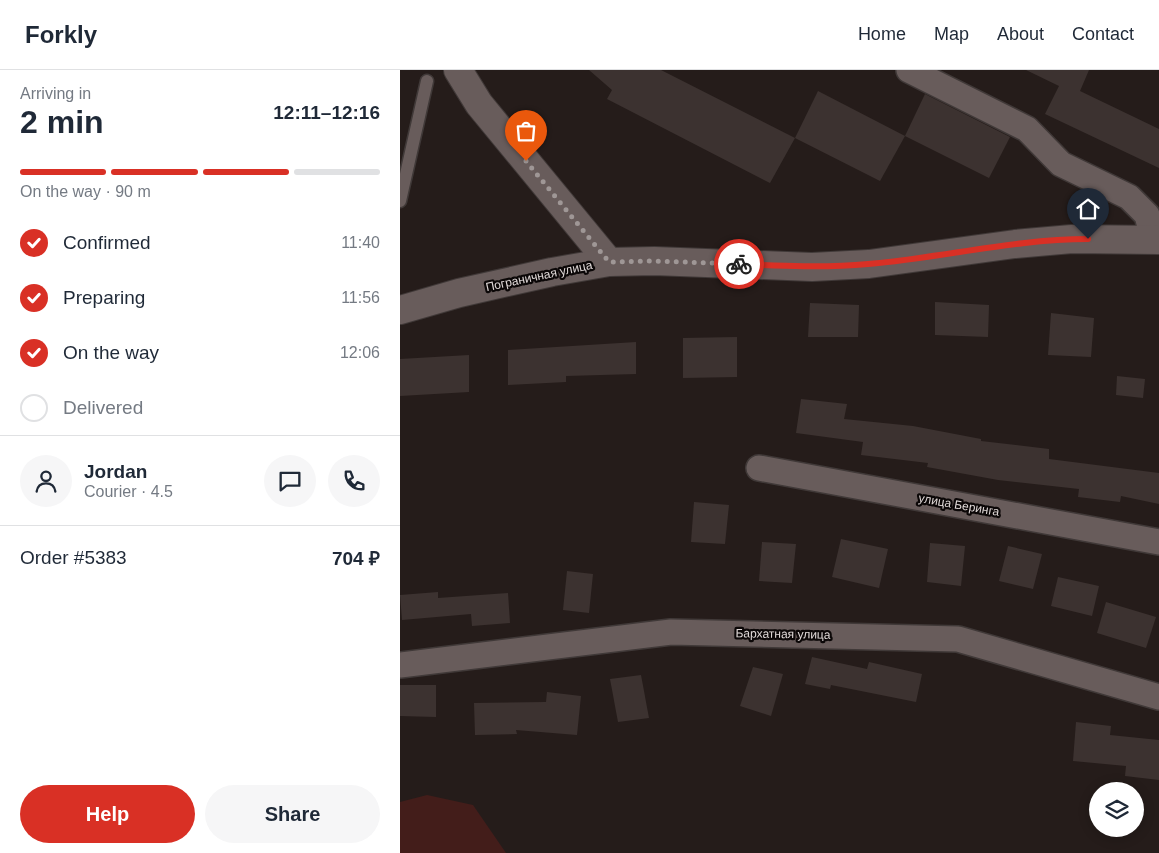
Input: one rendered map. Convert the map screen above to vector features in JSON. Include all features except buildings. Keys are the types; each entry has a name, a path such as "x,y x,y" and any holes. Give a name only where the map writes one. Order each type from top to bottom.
{"main road":[{"path":"458,70 479,104 609,262"},
{"name":"Пограничная улица","path":"400,310 459,293 552,272 609,262 654,261 812,267 869,264 1034,242 1072,239 1156,240"}],"street":[{"path":"909,70 1027,129 1061,164 1129,198 1147,215 1156,240"},
{"name":"улица Беринга","path":"758,468 1159,542"},
{"name":"Бархатная улица","path":"400,665 671,632 958,639 1159,697"}],"lane":[{"path":"400,201 427,81"}],"shaded area":[{"path":"427,795 473,805 506,853 400,853 400,802"}],"way so far":[{"path":"526,161 609,262 654,261 739,264"}],"route":[{"path":"739,264 812,267 869,264 1016,244 1088,239"}]}
